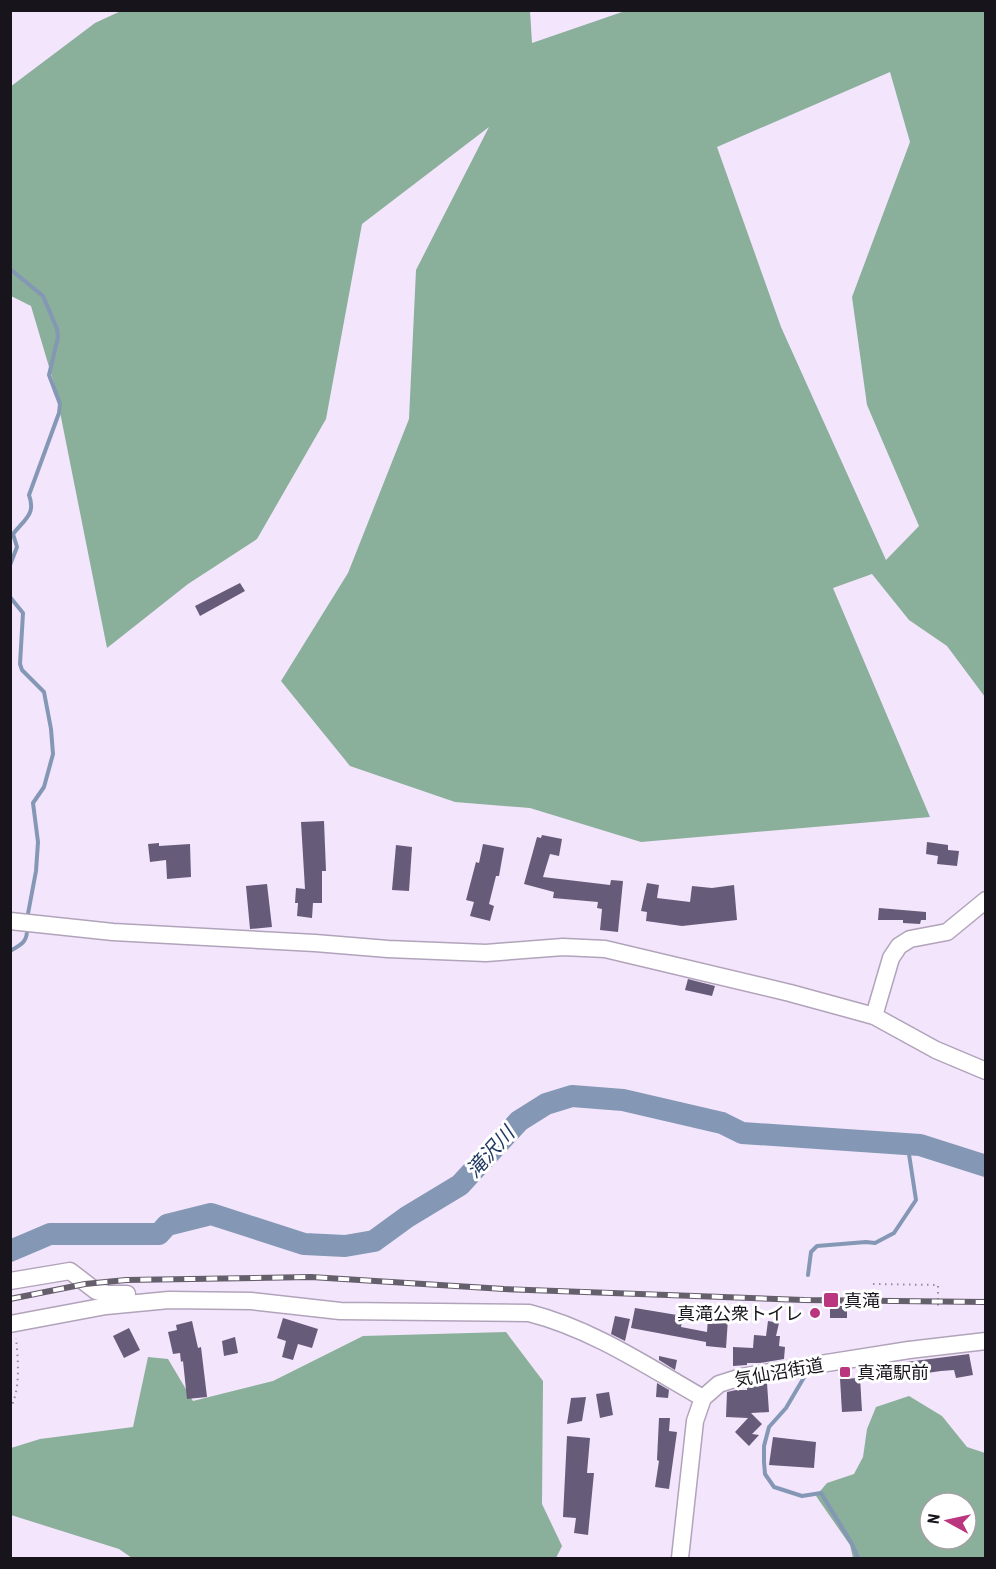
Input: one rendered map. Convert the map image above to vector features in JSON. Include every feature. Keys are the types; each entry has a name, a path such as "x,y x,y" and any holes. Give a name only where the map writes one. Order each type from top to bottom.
{"street":[{"path":"874,1016 891,958 899,946 910,939 947,932 986,900"},
{"path":"10,921 113,932 388,949 486,953 563,947 605,949 790,993 874,1016 936,1050 986,1071"},
{"path":"10,1281 70,1271 96,1291 108,1294 155,1295 169,1300"},
{"path":"13,1324 106,1306 169,1300 251,1301 339,1311 529,1313 557,1320 587,1333 703,1398 695,1421 680,1558"},
{"name":"気仙沼街道","path":"703,1398 719,1384 741,1377 909,1350 986,1341"}],"path":[{"path":"873,1284 938,1286 938,1307"},
{"path":"10,1409 16,1392 18,1361 13,1324"}],"green space":[{"path":"123,10 530,11 532,43 625,11 985,11 985,697 947,646 909,620 872,574 833,588 930,817 641,842 530,808 455,802 350,766 281,681 348,573 409,419 416,270 489,127 362,224 326,419 257,539 188,584 107,648 55,387 31,306 11,296 10,87 95,23","holes":["890,72 910,142 852,297 867,405 919,526 886,560 781,327 717,147"]},
{"path":"506,1332 543,1381 542,1504 562,1546 556,1558 132,1558 119,1549 11,1515 11,1448 40,1439 133,1427 148,1357 168,1359 193,1401 273,1381 363,1336"},
{"path":"909,1396 942,1416 967,1447 985,1453 985,1558 853,1558 850,1545 816,1496 827,1483 854,1474 863,1457 867,1429 876,1407"}],"building":[{"path":"240,583 245,591 200,616 195,606"},
{"path":"324,821 326,871 322,871 322,903 313,903 312,918 297,916 296,888 305,889 301,822"},
{"path":"542,835 562,839 559,856 550,854 543,877 610,885 611,880 623,881 618,932 600,930 602,909 597,908 598,902 553,898 554,892 524,884 537,837 541,838"},
{"path":"927,842 948,845 948,850 959,851 957,866 937,864 938,856 926,854"},
{"path":"159,843 159,846 190,844 191,877 167,879 166,860 150,862 148,844"},
{"path":"483,844 504,848 499,876 496,876 489,904 494,906 490,921 470,916 474,902 466,900"},
{"path":"396,845 412,847 409,891 392,890"},
{"path":"647,883 659,885 657,898 690,902 692,886 712,888 734,885 737,920 682,926 646,921 647,912 641,911"},
{"path":"267,884 272,927 250,929 246,886"},
{"path":"879,908 926,912 926,920 921,920 920,924 903,923 903,920 878,920"},
{"path":"688,979 715,986 712,996 685,990"},
{"path":"830,1306 847,1306 847,1318 830,1318"},
{"path":"635,1308 683,1316 681,1327 707,1332 708,1318 728,1319 726,1348 706,1346 706,1342 631,1328"},
{"path":"615,1316 630,1319 625,1341 611,1334"},
{"path":"283,1318 318,1329 312,1348 298,1344 293,1360 282,1357 286,1341 277,1338"},
{"path":"192,1321 198,1348 201,1347 207,1397 187,1399 183,1361 181,1362 180,1353 173,1354 168,1332 177,1330 176,1325"},
{"path":"768,1321 779,1323 776,1336 780,1336 779,1346 785,1347 784,1359 733,1366 733,1347 753,1348 754,1335 766,1336"},
{"path":"129,1328 140,1350 124,1358 113,1336"},
{"path":"235,1337 238,1353 224,1356 222,1341"},
{"path":"969,1354 973,1375 956,1378 954,1370 877,1380 875,1366"},
{"path":"659,1356 677,1360 675,1370 659,1360"},
{"path":"860,1378 862,1411 842,1412 840,1379"},
{"path":"657,1383 669,1390 668,1398 656,1397"},
{"path":"767,1383 769,1412 751,1413 762,1424 752,1434 759,1435 749,1446 735,1432 748,1418 726,1417 727,1392 747,1390 747,1387"},
{"path":"609,1392 613,1415 600,1418 596,1394"},
{"path":"586,1397 582,1421 567,1424 571,1398"},
{"path":"659,1418 670,1418 669,1431 677,1432 669,1489 655,1487 659,1461 657,1460"},
{"path":"567,1436 590,1438 587,1473 594,1473 588,1535 574,1533 576,1518 563,1517"},
{"path":"773,1437 816,1442 814,1468 769,1465"}],"waterway":[{"path":"10,269 43,296 57,329 58,337 49,375 60,404 59,413 29,495 30,512 13,534 17,547 10,565"},
{"path":"10,597 23,613 20,664 22,670 44,692 53,754 44,787 33,803 38,842 36,871 27,919"},
{"path":"10,951 24,942 27,926"},
{"name":"滝沢川","path":"10,1251 50,1234 159,1234 167,1225 211,1214 304,1244 345,1246 374,1241 407,1217 460,1185 519,1121 546,1104 572,1096 623,1100 722,1123 742,1133 920,1145 986,1166"},
{"path":"808,1275 811,1252 817,1246 875,1243 894,1233 916,1200 909,1154 896,1143"},
{"path":"806,1374 786,1408 769,1427 764,1446 765,1474 774,1487 802,1496 821,1493 858,1558"}],"railway":[{"path":"10,1299 85,1284 126,1280 311,1277 504,1289 804,1300 986,1302"}],"place":[{"name":"真滝","path":"831,1300"},
{"name":"真滝公衆トイレ","path":"815,1313"},
{"name":"真滝駅前","path":"845,1372"}]}
